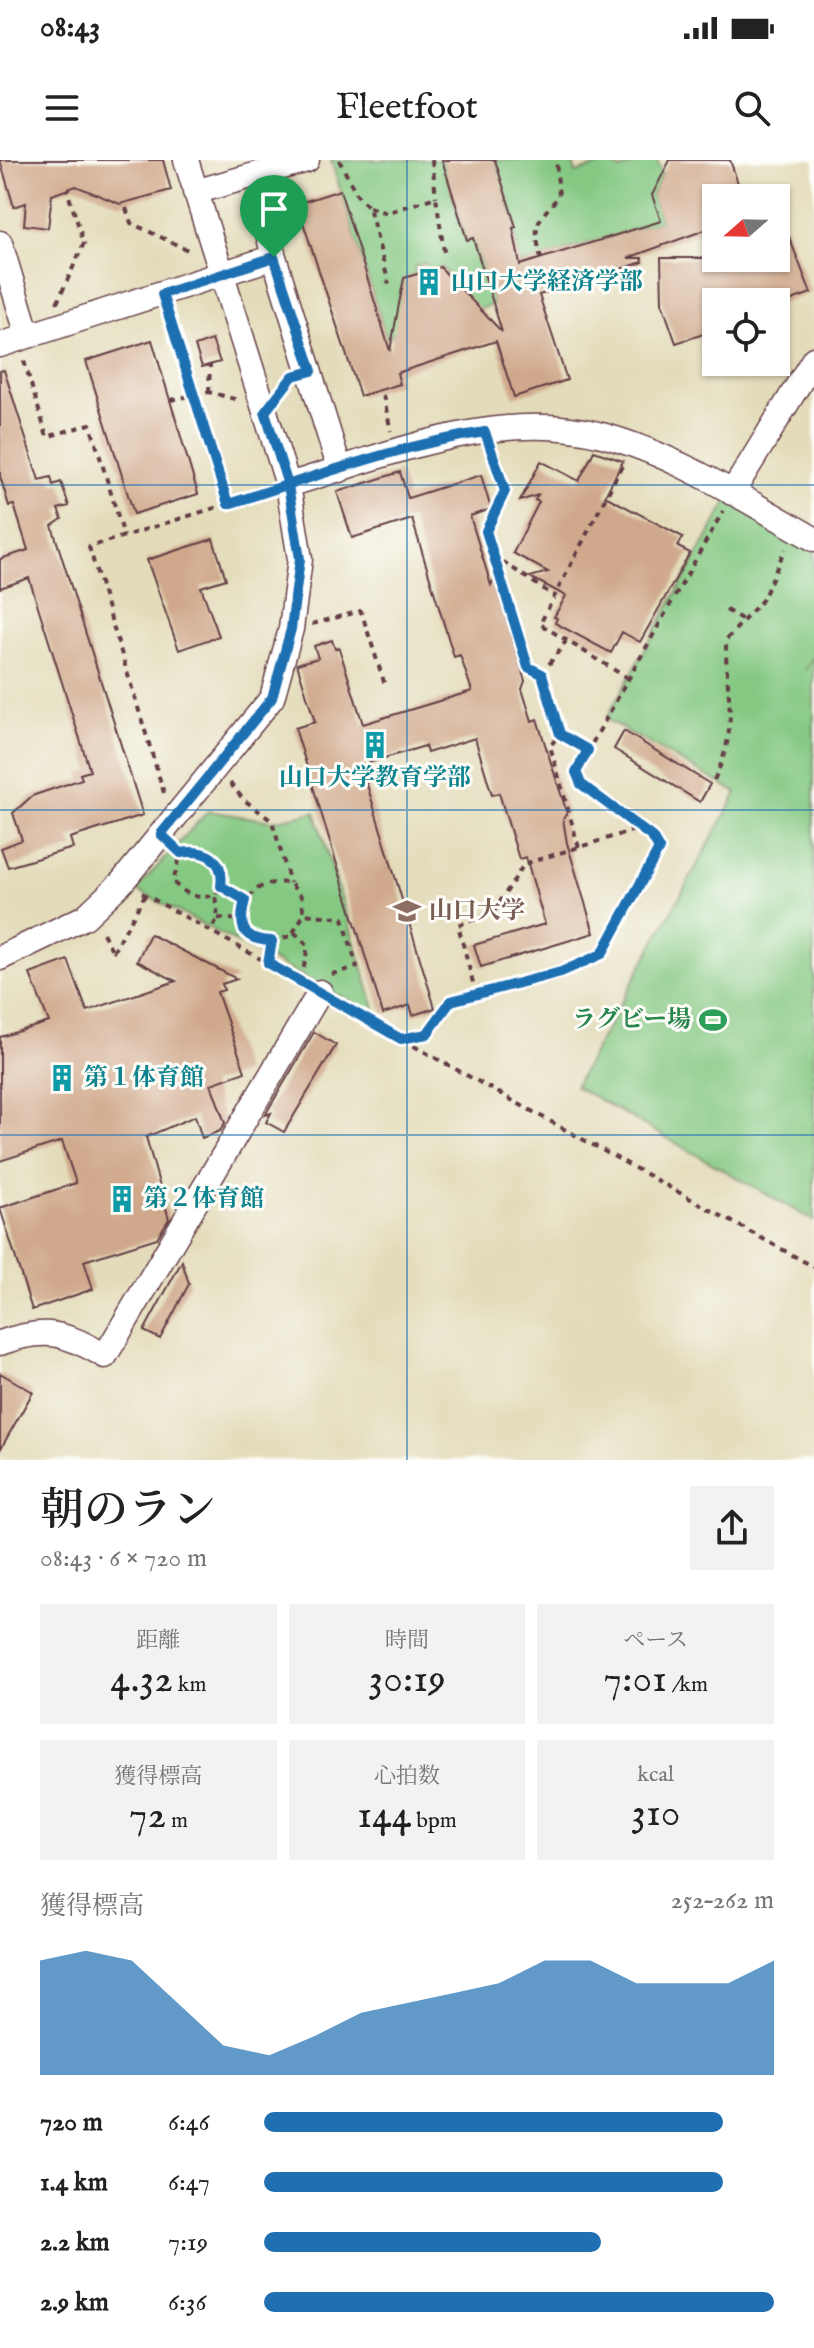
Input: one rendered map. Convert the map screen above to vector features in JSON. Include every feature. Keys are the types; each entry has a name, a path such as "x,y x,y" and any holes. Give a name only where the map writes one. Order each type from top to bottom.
{"lane":[{"path":"0,958 85,917 122,882 272,698 291,629 300,559 288,485 260,394 213,279 186,160"},
{"path":"195,192 307,160"},
{"path":"264,218 340,470"},
{"path":"0,243 15,340 274,257"},
{"path":"732,493 814,359"},
{"path":"288,485 441,438 529,427 600,434 632,446 732,493 807,536"},
{"path":"0,1343 31,1332 73,1337 105,1356 317,981"}],"path":[{"path":"339,160 357,195 369,207 386,213 436,197"},
{"path":"432,160 444,252"},
{"path":"541,259 534,230 537,221 559,196 556,160"},
{"path":"55,328 55,308 84,243 67,190"},
{"path":"369,207 389,284"},
{"path":"126,208 131,223 189,249 213,279"},
{"path":"162,294 228,504"},
{"path":"15,340 47,437 90,424 124,536"},
{"path":"209,392 210,365"},
{"path":"171,400 194,393 209,392 236,401 260,394"},
{"path":"383,395 396,452"},
{"path":"485,432 505,491 486,531 528,667 542,674 560,734 588,750"},
{"path":"629,679 540,624 632,446"},
{"path":"178,813 160,788 89,547 288,485"},
{"path":"401,1039 427,1034 451,1001 561,972 602,954 659,849 652,837 581,784 576,772 732,493"},
{"path":"714,780 729,748 732,711 725,673 726,640 763,599 786,547 807,536"},
{"path":"493,555 554,596"},
{"path":"726,610 743,620"},
{"path":"291,629 361,611 385,685"},
{"path":"542,674 566,641"},
{"path":"560,734 550,746 579,848"},
{"path":"217,767 243,799 272,821 290,883 301,896 304,914 294,932 272,941 258,940 245,932 240,920 245,900 256,888 273,881 290,883"},
{"path":"476,994 458,925 493,913 524,864 641,828"},
{"path":"161,834 181,853 205,853 216,859 223,874 221,886 215,895 201,899 183,892 173,882 181,853"},
{"path":"122,882 268,963 317,981 401,1039 814,1267"},
{"path":"221,886 245,900"},
{"path":"113,952 145,895"},
{"path":"210,931 218,918 215,895"},
{"path":"304,914 343,918 357,967 317,981"},
{"path":"218,918 240,920"},
{"path":"294,932 308,946 317,981"},
{"path":"268,963 272,941"}],"shaded area":[{"name":"山口大学","path":"0,160 814,160 814,1460 0,1460"}],"green space":[{"path":"331,160 442,160 466,240 473,238 494,304 456,316 457,285 441,267 429,271 426,263 414,267 416,274 404,279 400,299 422,326 386,337"},
{"path":"495,160 572,160 576,173 610,162 620,170 645,160 657,160 662,175 652,195 661,221 520,265 513,228 516,227"},
{"path":"732,493 814,540 814,655 805,670 814,657 814,1221 575,1086 737,793 606,719"},
{"path":"208,811 272,821 315,812 377,1015 136,890"}],"building":[{"path":"0,160 163,160 171,190 120,204 76,186 52,195 48,228 24,225 26,203 14,207"},
{"name":"山口大学経済学部","path":"442,160 495,160 516,227 513,228 520,265 661,221 652,195 670,160 730,160 738,184 702,184 702,231 628,258 642,258 643,262 539,295 567,380 514,397 496,341 397,373 400,384 360,396 297,204 340,190 390,351 404,278 440,267 502,332 473,238 467,240"},
{"path":"790,240 811,293 790,301 790,288 702,288 702,335 676,343 662,303 661,258 702,258 702,272 790,272"},
{"path":"152,340 198,494 134,514 86,361"},
{"path":"212,340 220,362 202,367 195,346"},
{"path":"4,370 39,480 51,477 53,485 61,482 69,506 58,509 62,519 52,526 143,815 70,838 73,848 8,867 1,848 22,840 13,813 32,796 82,779 80,774 90,771 29,578 0,588 0,559 28,550 14,505 9,506 0,476 0,371"},
{"path":"594,451 623,461 605,496 683,537 678,547 690,553 640,642 622,632 611,653 555,623 557,618 554,617 566,596 530,577 548,572 513,553 539,502 535,500 538,495 520,501 541,461 579,481"},
{"name":"山口大学教育学部","path":"400,472 408,498 481,475 491,509 470,516 491,585 494,579 525,681 522,689 532,721 537,719 567,813 563,819 567,843 594,933 481,967 474,945 545,924 526,857 519,859 499,793 492,795 475,738 427,753 425,746 361,765 435,1008 413,1015 410,1005 383,1014 295,728 315,722 297,664 318,658 314,646 332,640 335,649 339,648 363,724 472,691 460,655 454,657 412,519 352,538 337,492"},
{"path":"213,539 226,579 201,587 219,636 179,650 147,560"},
{"path":"624,731 710,784 700,802 614,749"},
{"path":"150,934 237,979 222,984 224,990 217,992 245,1072 211,1084 225,1123 220,1131 202,1138 195,1116 146,1137 169,1219 157,1238 84,1261 93,1289 32,1310 0,1208 76,1183 62,1141 0,1161 0,1037 49,1022 30,974 68,960 87,1011 176,981 137,961"},
{"path":"314,1032 336,1045 284,1132 266,1122 271,1113 265,1115"},
{"path":"182,1261 189,1284 160,1339 144,1331"},
{"path":"0,1373 33,1392 0,1450"}],"place":[{"name":"山口大学経済学部","path":"429,282"},
{"name":"山口大学教育学部","path":"375,745"},
{"name":"山口大学","path":"407,911"},
{"name":"ラグビー場","path":"713,1020"},
{"name":"第１体育館","path":"62,1078"},
{"name":"第２体育館","path":"122,1199"}],"route":[{"path":"274,257 162,294 228,504 288,485 340,470 441,438 485,432 505,491 486,531 528,667 542,674 560,734 588,750 576,772 581,784 652,837 659,849 602,954 561,972 451,1001 427,1034 415,1038 401,1039 268,963 272,941 258,940 245,932 240,920 245,900 221,886 223,874 216,859 205,853 181,853 161,834 272,698 291,629 300,559 288,485 265,412 281,387 293,376 312,371 274,257"}]}
